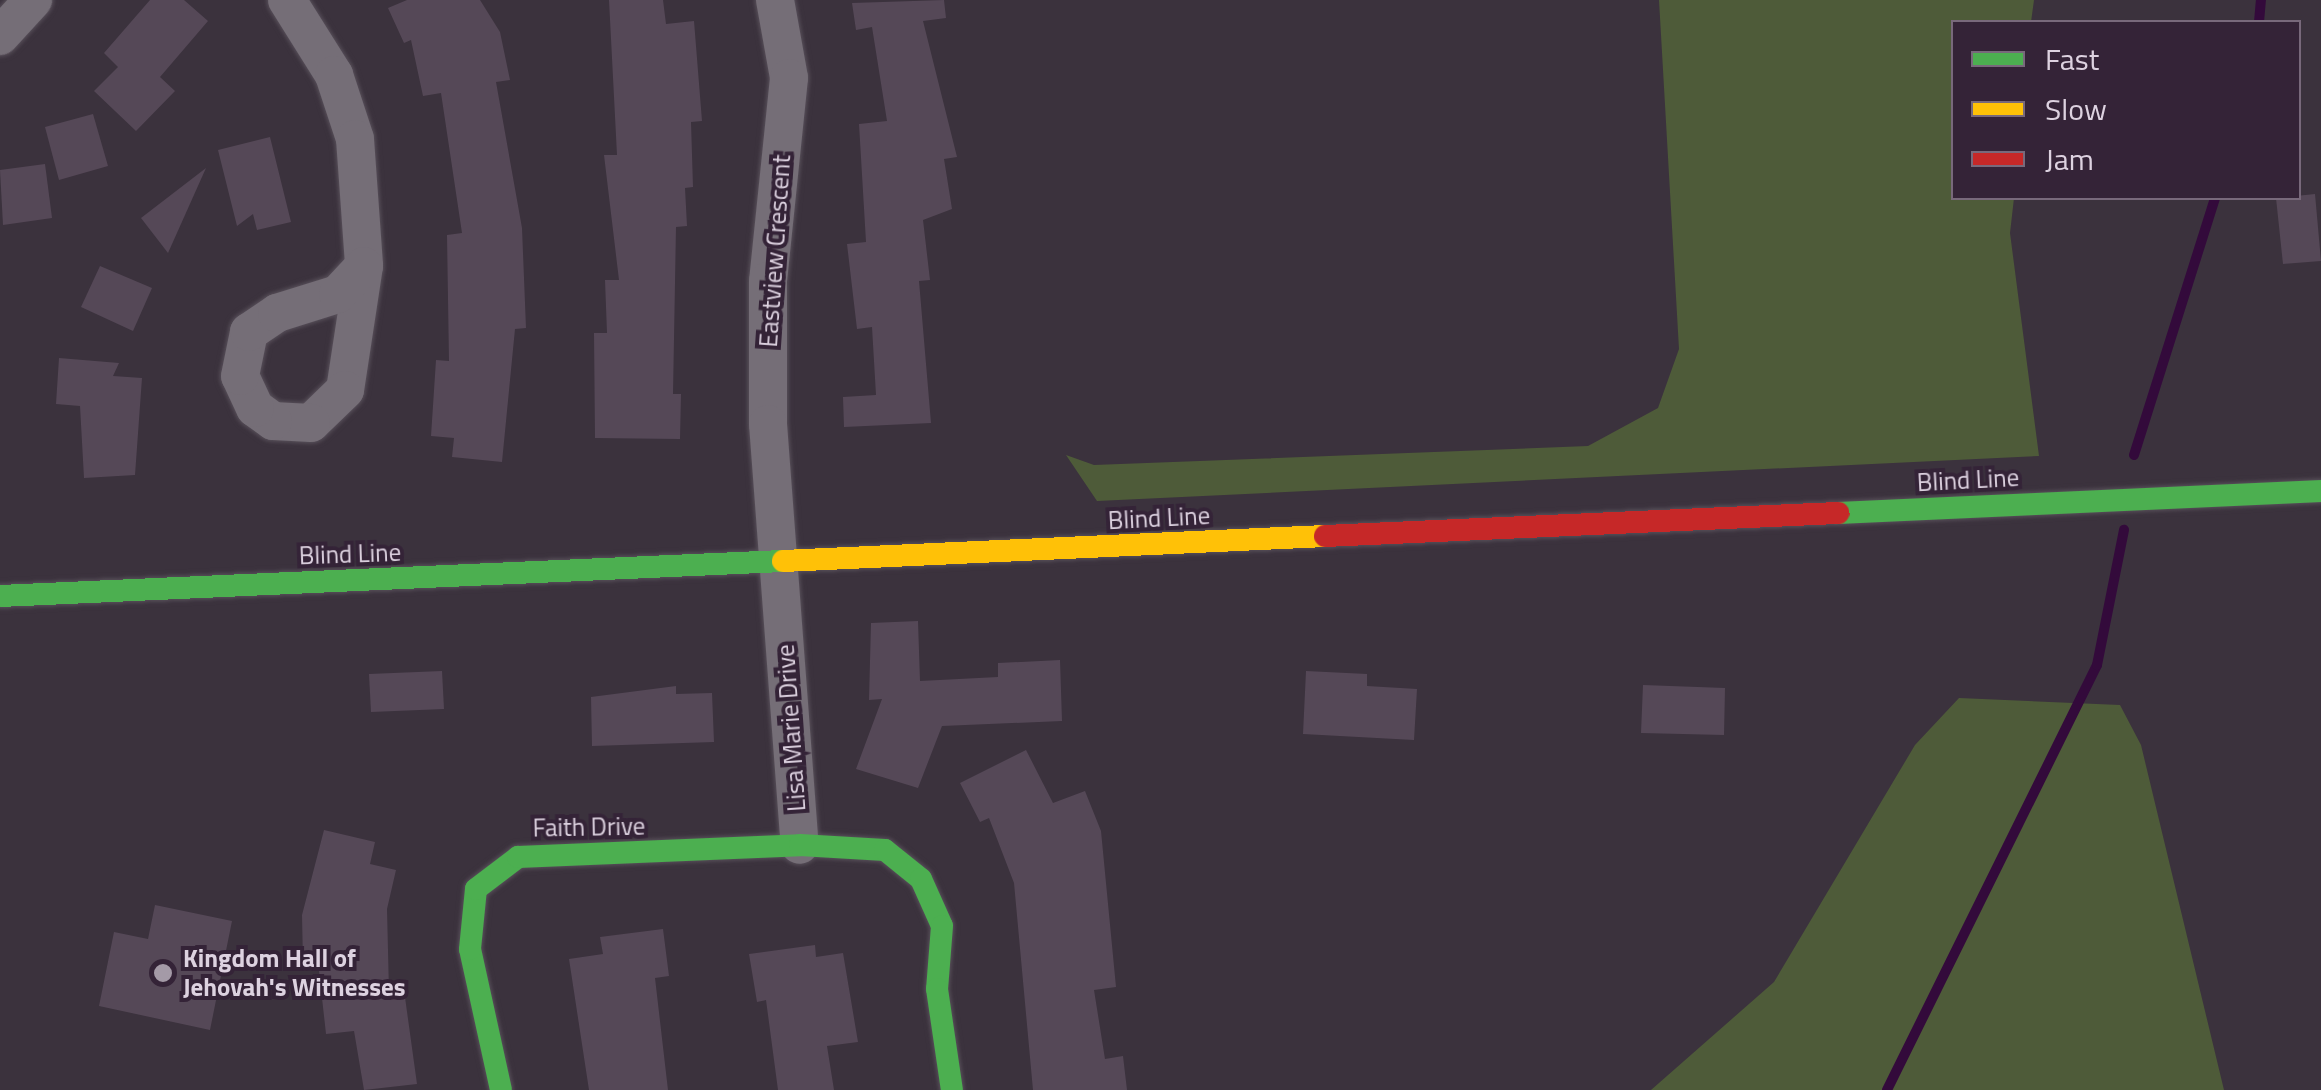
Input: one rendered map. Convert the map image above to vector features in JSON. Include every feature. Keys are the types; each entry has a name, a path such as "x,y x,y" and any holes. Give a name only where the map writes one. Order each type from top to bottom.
{"street":[{"path":"0,36 32,0"},
{"path":"287,0 334,74 355,139 364,266"},
{"name":"Eastview Crescent","path":"775,0 788,78 768,282 779,563"},
{"name":"Blind Line","path":"0,596 2321,491"},
{"name":"Lisa Marie Drive","path":"779,563 800,844 885,850 921,879 942,926 937,989 952,1090"},
{"name":"Faith Drive","path":"501,1090 470,949 476,890 518,856 800,844"}],"green space":[{"path":"1659,0 2034,0 2031,20 1951,20 1951,200 2014,200 2010,233 2039,456 1097,501 1066,455 1094,465 1588,446 1658,408 1679,349"},
{"path":"1959,698 2120,705 2141,745 2224,1090 1651,1090 1774,982 1915,745"}],"building":[{"path":"150,0 184,0 208,21 160,77 175,91 136,131 94,91 118,67 104,53"},
{"path":"407,0 480,0 500,32 510,80 496,82 522,228 526,328 515,329 502,462 452,457 454,438 431,436 436,360 449,361 447,235 462,233 441,93 423,96 411,40 404,43 388,8"},
{"path":"609,0 663,0 666,24 694,21 702,121 691,122 693,187 685,188 687,226 676,227 673,394 681,394 680,439 595,438 594,333 607,333 605,280 619,280 604,155 617,155"},
{"path":"944,0 946,18 923,21 957,157 944,159 952,209 923,220 930,280 919,281 931,423 844,427 843,397 876,395 872,327 857,329 847,244 866,242 859,124 887,121 872,27 856,30 852,3"},
{"path":"93,114 108,166 59,180 45,127"},
{"path":"270,137 291,222 257,230 253,214 237,226 218,150"},
{"path":"45,164 52,218 3,225 0,170"},
{"path":"206,168 168,253 141,218"},
{"path":"2315,194 2321,261 2283,264 2276,200 2301,200 2301,195"},
{"path":"100,266 152,288 133,331 81,307"},
{"path":"59,358 119,363 113,376 142,378 135,475 84,478 80,406 56,404"},
{"path":"918,621 920,681 998,677 998,663 1060,660 1062,721 942,726 918,788 856,769 882,699 869,700 871,623"},
{"path":"442,671 444,709 371,712 369,674"},
{"path":"1306,671 1367,674 1367,686 1417,689 1414,740 1303,734"},
{"path":"1643,685 1725,688 1724,735 1641,733"},
{"path":"676,686 676,694 712,693 714,742 592,746 591,697"},
{"path":"1026,750 1053,803 1085,791 1101,831 1116,987 1094,990 1105,1059 1123,1056 1127,1090 1033,1090 1014,883 989,818 980,822 960,783"},
{"path":"324,830 375,842 370,864 396,870 387,909 389,992 404,990 417,1084 364,1090 354,1031 326,1034 318,962 303,963 302,915"},
{"name":"Kingdom Hall of Jehovah's Witnesses","path":"155,905 232,921 210,1030 99,1006 114,932 148,939"},
{"path":"663,929 669,976 655,978 668,1090 589,1090 569,959 603,954 600,937"},
{"path":"815,945 816,957 843,953 858,1042 827,1046 834,1090 778,1090 766,1000 757,1002 749,954"}],"waterway":[{"path":"2259,20 2261,0"},
{"path":"2134,455 2214,200"},
{"path":"1887,1090 2097,665 2124,530"}],"traffic: fast":[{"path":"1838,513 2321,491"},
{"path":"0,596 783,561"},
{"path":"501,1090 470,949 476,889 518,857 800,845 885,850 921,879 942,926 937,989 952,1090"}],"traffic: slow":[{"path":"783,561 1325,536"}],"traffic: jam":[{"path":"1325,536 1838,513"}],"place":[{"name":"Kingdom Hall of Jehovah's Witnesses","path":"163,973"}]}
